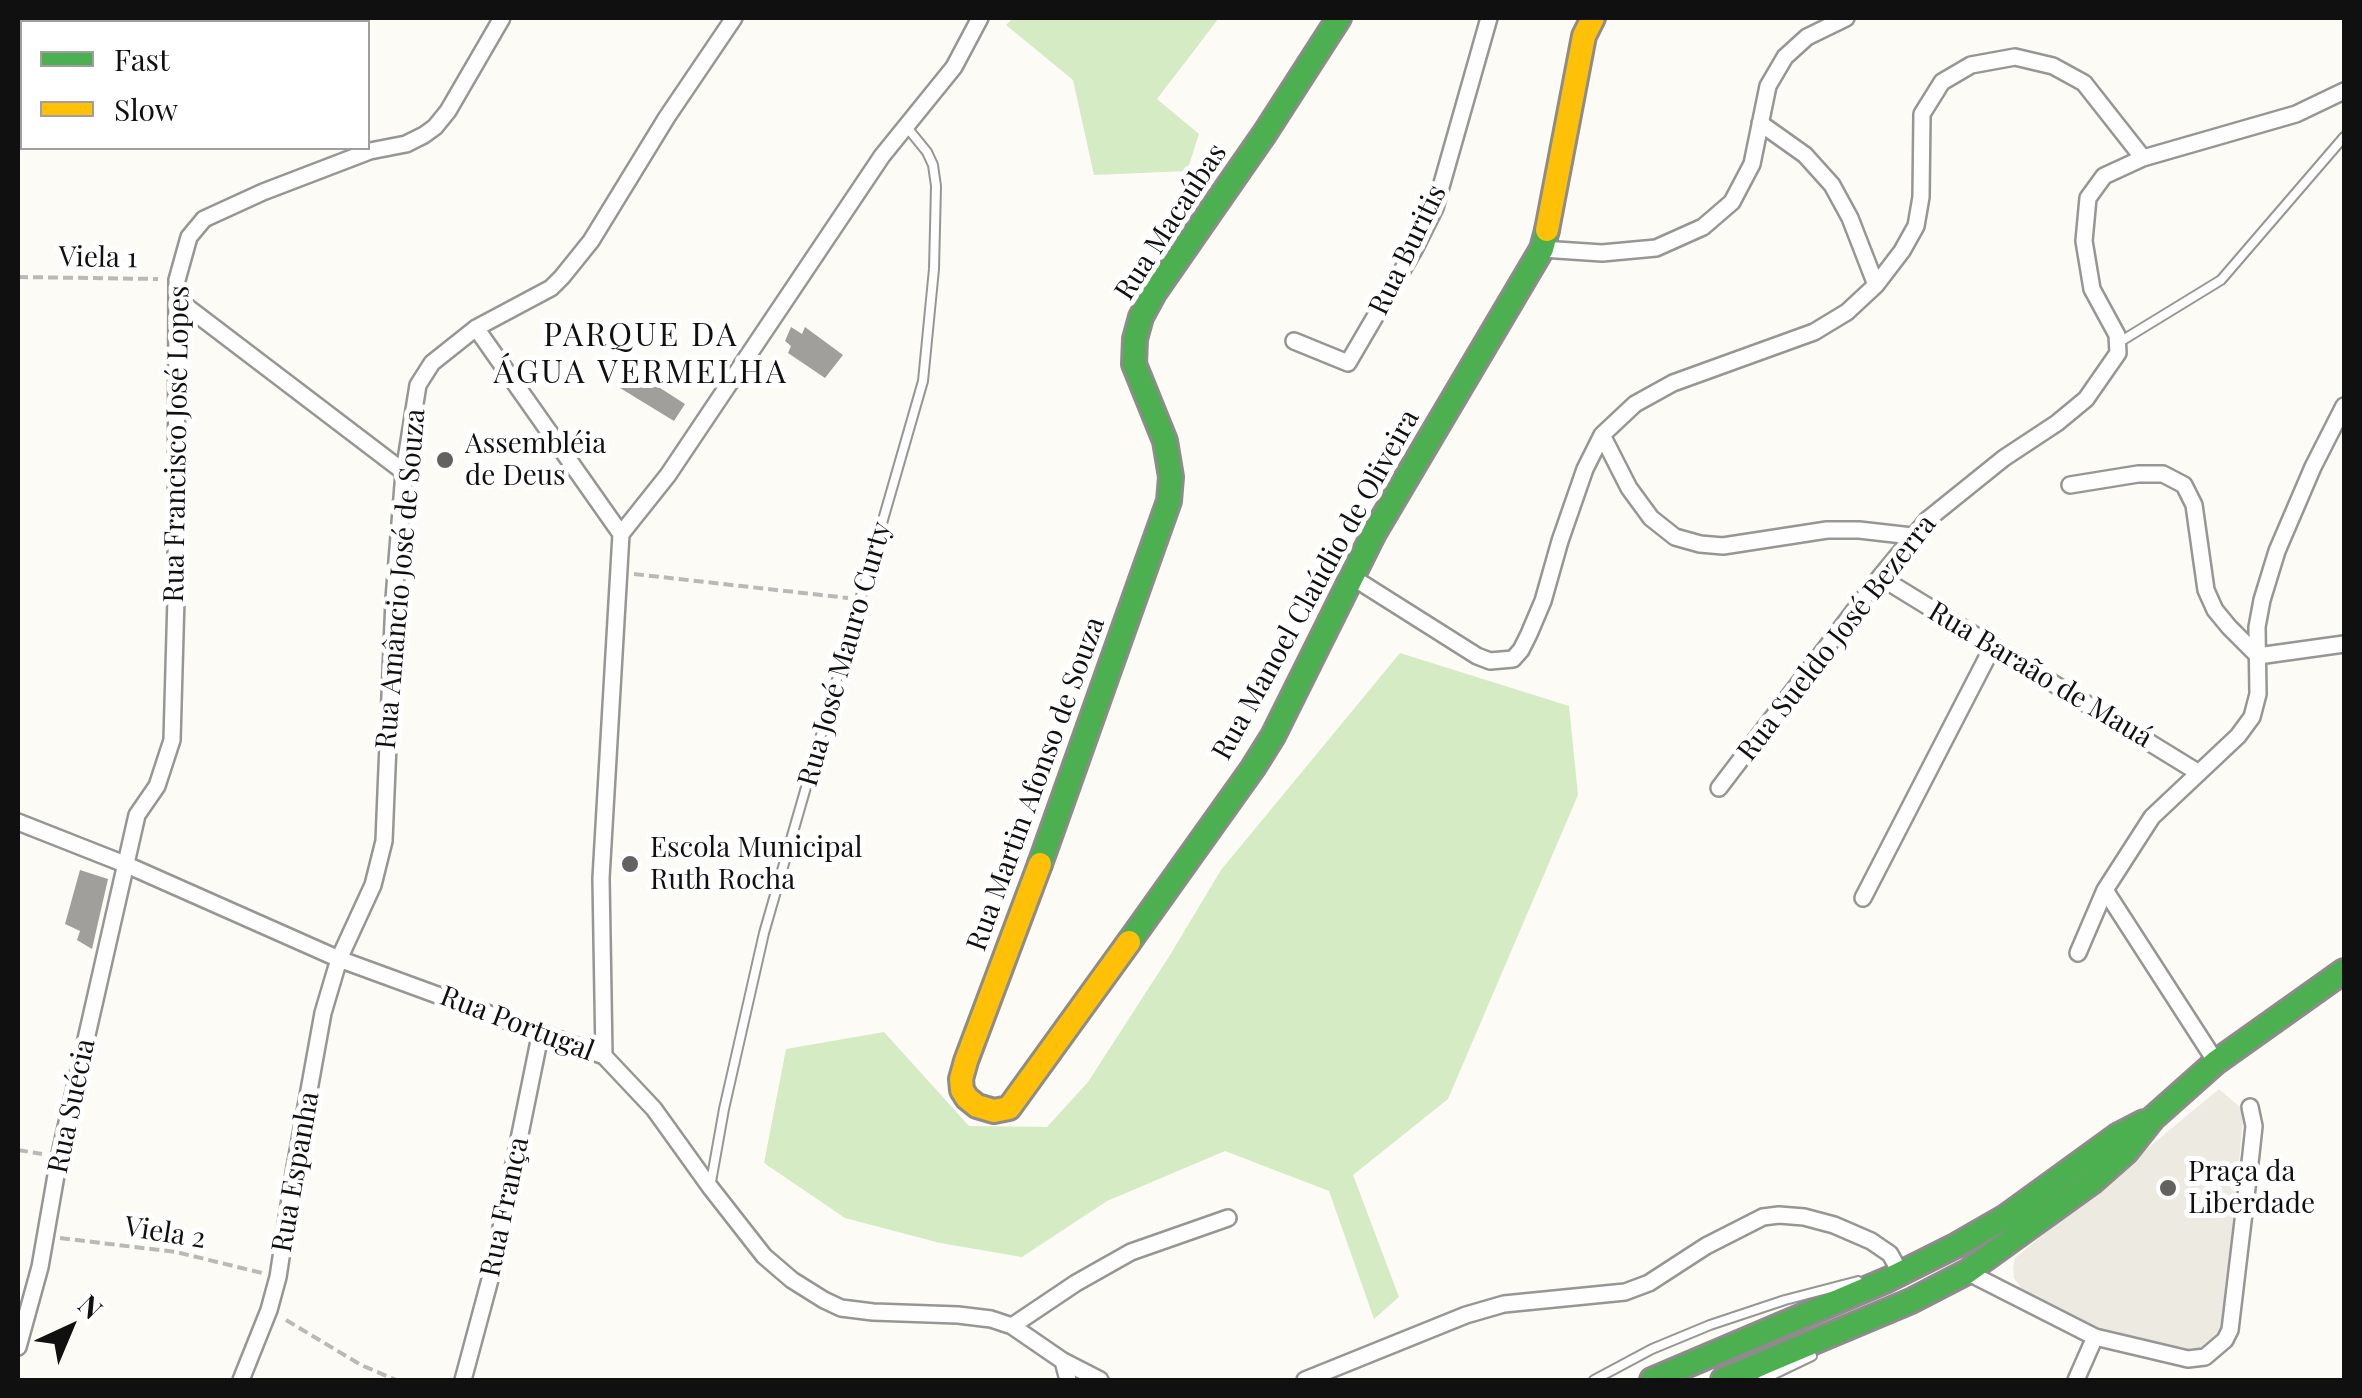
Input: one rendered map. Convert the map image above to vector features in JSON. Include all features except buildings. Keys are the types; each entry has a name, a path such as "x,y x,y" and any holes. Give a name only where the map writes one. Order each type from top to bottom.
{"street":[{"name":"Rua Francisco José Lopes","path":"370,149 406,144 435,127 448,112 502,18"},
{"name":"Rua Amâncio José de Souza","path":"339,959 374,886 384,841 392,635 404,472 418,386 432,363 476,328 550,288 575,261 734,18"},
{"path":"604,1056 601,878 622,534 668,474 871,172 954,67 980,18"},
{"name":"Rua Macaúbas","path":"1171,477 1165,441 1134,364 1142,316 1154,292 1265,133 1339,18"},
{"name":"Rua Buritis","path":"1294,341 1348,363 1434,208 1489,18"},
{"name":"Rua Manoel Claúdio de Oliveira","path":"977,1106 1009,1108 1094,994 1272,736 1374,532 1542,249 1550,224 1584,36 1593,18"},
{"path":"1542,249 1602,253 1656,248 1703,228 1732,202 1752,164 1768,86 1785,57 1807,37 1846,18"},
{"path":"1352,577 1477,656 1513,659 1543,601 1585,470 1602,435 1635,404 1673,383 1814,332 1847,312 1876,285 1916,226 1922,197 1922,114 1942,82 1970,65 2015,56 2053,66 2084,83 2143,158"},
{"path":"2118,343 2092,289 2084,241 2088,198 2104,176 2143,158 2296,114 2344,91"},
{"path":"1760,123 1805,155 1832,185 1850,218 1876,285"},
{"name":"Rua Francisco José Lopes","path":"127,865 138,814 157,786 172,740 177,280 189,236 204,219 366,150"},
{"path":"178,300 404,472"},
{"path":"476,328 622,534"},
{"name":"Rua Sueldo José Bezerra","path":"1719,788 1912,536 1951,499 2086,399 2118,354 2118,343"},
{"path":"2078,953 2105,890 2152,818 2252,718 2258,694 2257,627 2262,600 2277,552 2313,466 2344,406"},
{"path":"1602,435 1629,488 1651,518 1676,537 1723,546 1827,530 1912,536"},
{"path":"2070,485 2163,474 2184,485 2194,505 2206,590 2229,628 2258,656"},
{"name":"Rua Martin Afonso de Souza","path":"977,1106 962,1090 966,1061 1165,520 1171,477"},
{"name":"Rua Baraão de Mauá","path":"1880,577 2199,773"},
{"path":"2258,656 2344,644"},
{"path":"1863,898 1993,646"},
{"name":"Rua Portugal","path":"18,822 127,865 339,959 604,1056 654,1109 764,1256 792,1280 841,1308 992,1319 1012,1326 1100,1380"},
{"name":"Rua Suécia","path":"18,1348 40,1267 59,1158 127,865"},
{"path":"2105,890 2216,1062"},
{"name":"Rua Espanha","path":"240,1380 278,1277 323,1013 339,959"},
{"path":"1723,1380 1911,1301 1967,1272 2092,1182 2126,1152 2153,1118 2216,1062 2344,970"},
{"name":"Rua França","path":"464,1380 492,1272 540,1031"},
{"path":"1967,1272 2096,1338 2188,1358 2205,1357 2225,1340 2230,1330 2254,1126 2250,1106"},
{"path":"1652,1380 1894,1277 2004,1218 2116,1136 2153,1118"},
{"path":"1305,1380 1466,1315 1504,1304 1625,1292 1649,1283 1706,1246 1763,1217 1779,1215 1834,1225 1871,1241 1890,1254 1894,1277 1904,1285 1900,1292 1818,1340"},
{"path":"1012,1326 1131,1252 1228,1218"},
{"path":"2076,1380 2096,1338"},
{"path":"1063,1360 1068,1380"}],"lane":[{"name":"Rua José Mauro Curty","path":"710,1187 764,934 922,381 937,210 933,165 905,126"},
{"path":"2118,343 2222,280 2344,137"},
{"path":"1594,1380 1652,1349 1747,1312 1840,1284 1894,1277"},
{"path":"1762,1380 1911,1301"}],"path":[{"name":"Viela 1","path":"18,277 177,280"},
{"path":"619,573 861,600"},
{"path":"18,1150 59,1158"},
{"name":"Viela 2","path":"45,1237 176,1252 278,1277"},
{"path":"269,1310 361,1365 396,1380"}],"green space":[{"path":"1013,18 1219,18 1157,99 1199,134 1187,171 1094,175 1073,80 1006,25"},
{"path":"1400,653 1569,706 1578,795 1448,1099 1353,1175 1399,1297 1374,1319 1329,1191 1225,1151 1107,1201 1022,1257 940,1243 845,1218 764,1163 786,1049 884,1032 969,1126 1047,1127 1088,1082 1221,870"}],"shaded area":[{"name":"Praça da Liberdade","path":"2219,1089 2241,1108 2243,1119 2220,1339 2200,1348 2182,1349 2106,1331 2061,1314 2024,1292 2014,1278 2015,1258"}],"traffic: fast":[{"path":"1040,864 1169,501 1171,477 1165,441 1134,364 1141,317 1339,18"},
{"path":"1129,942 1273,736 1374,533 1542,249 1547,230"},
{"path":"1723,1380 1911,1301 1967,1272 2092,1182 2126,1152 2153,1118 2216,1062 2344,971"},
{"path":"1652,1380 1887,1280 1957,1245 2004,1218 2117,1136 2144,1122"}],"traffic: slow":[{"path":"1547,230 1584,36 1593,18"},
{"path":"1040,864 966,1061 961,1079 967,1098 994,1111 1009,1108 1129,942"}],"place":[{"name":"Assembléia de Deus","path":"445,460"},
{"name":"Escola Municipal Ruth Rocha","path":"630,864"},
{"name":"Praça da Liberdade","path":"2168,1188"}],"district":[{"name":"PARQUE DA ÁGUA VERMELHA","path":"641,354"}]}
